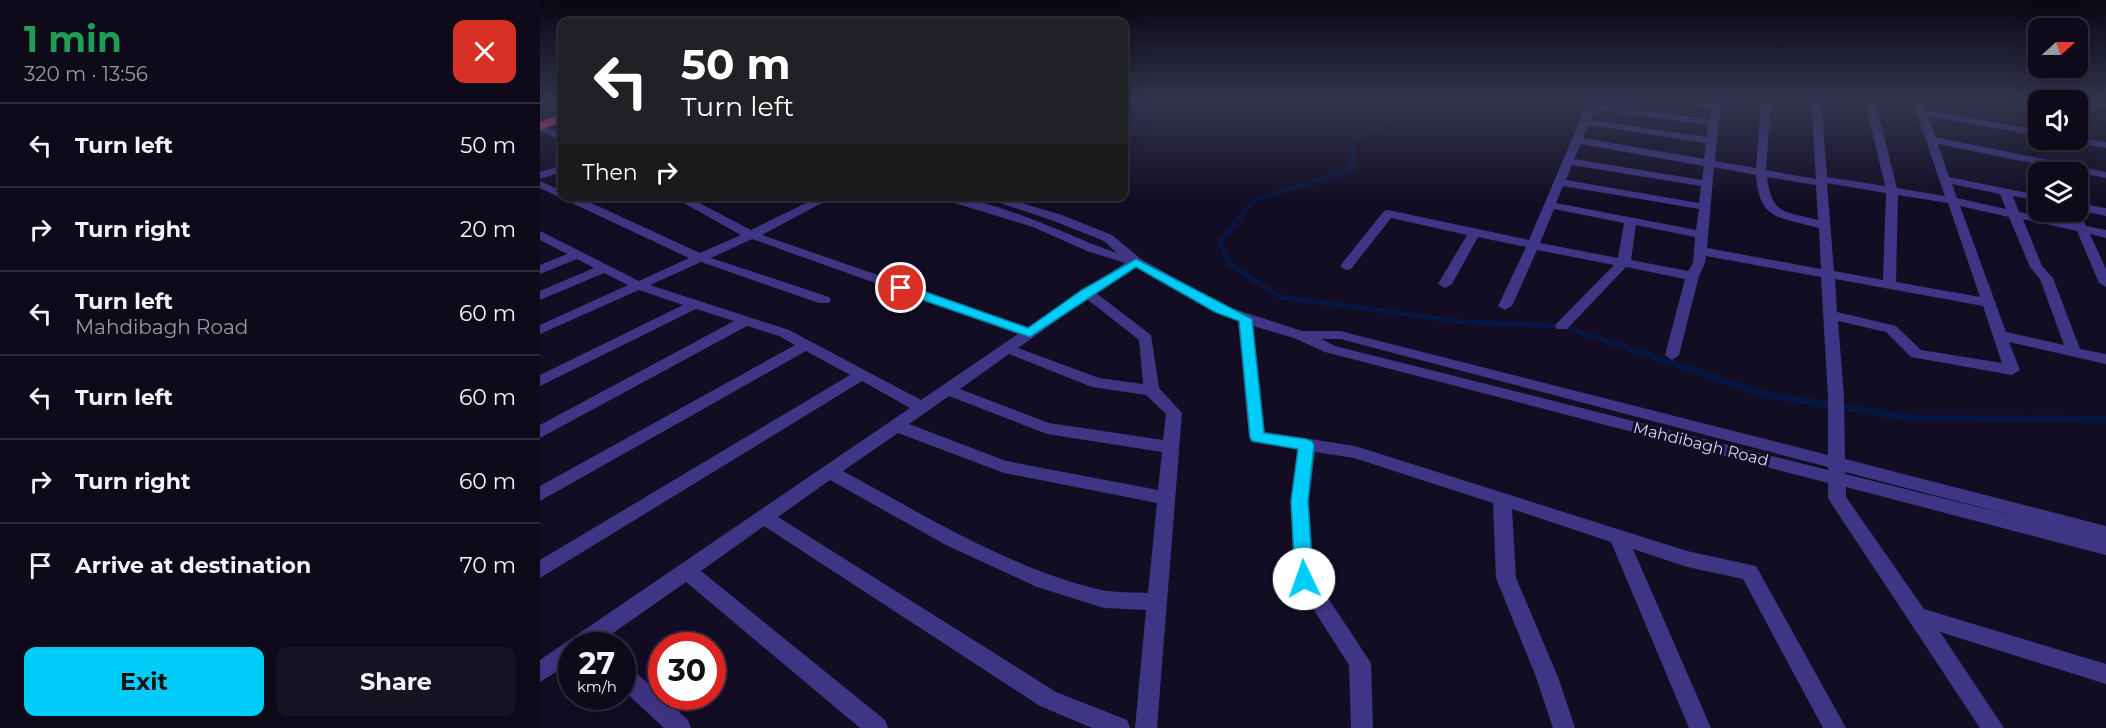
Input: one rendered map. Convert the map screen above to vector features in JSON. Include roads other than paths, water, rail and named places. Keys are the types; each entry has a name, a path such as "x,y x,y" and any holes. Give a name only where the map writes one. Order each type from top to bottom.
{"street":[{"path":"1505,306 1580,134"},
{"path":"1665,134 1712,141"},
{"path":"1672,355 1692,276 1700,262 1713,134"},
{"path":"1764,134 1761,172 1763,200 1767,207 1824,226"},
{"path":"1818,134 1836,396 1837,498 1993,728"},
{"path":"1878,134 1892,190 1889,284"},
{"path":"1830,315 1891,329 1916,354 2012,370 1954,201 1928,134"},
{"path":"1930,139 2106,175"},
{"path":"1577,140 1761,172 1954,201 2106,234"},
{"path":"2088,142 2106,145"},
{"path":"1569,161 1707,184"},
{"path":"540,176 558,169"},
{"path":"1945,179 2028,196"},
{"path":"1559,182 1705,207"},
{"path":"540,184 558,193"},
{"path":"2005,191 2037,267 2046,278 2074,351"},
{"path":"575,201 700,258 824,300"},
{"path":"686,201 751,235 1030,333"},
{"path":"540,330 751,235 820,201"},
{"name":"Mahdibagh Road","path":"955,201 1037,224 1091,248 1136,262"},
{"name":"Mahdibagh Road","path":"1001,201 1058,218 1108,238 1136,262 1220,309 1299,335 1330,349 2106,532"},
{"path":"1550,205 1702,235"},
{"path":"2088,208 2106,212"},
{"path":"1346,266 1388,214 1692,276"},
{"path":"1562,326 1624,262 1630,222"},
{"path":"2078,222 2106,283"},
{"path":"1444,285 1475,232"},
{"path":"542,238 639,286 784,333 923,408"},
{"path":"1700,250 1989,303"},
{"path":"540,270 577,254"},
{"path":"600,632 1086,293 1136,262"},
{"path":"540,296 604,268"},
{"path":"1086,293 1146,338 1151,390"},
{"path":"540,381 696,304"},
{"path":"1245,319 1257,437 1355,452 1687,559 1749,572 1835,728"},
{"path":"540,432 746,321"},
{"path":"2000,335 2106,359"},
{"path":"540,494 805,345"},
{"path":"1008,349 1097,383 1151,390 1174,412 1146,728"},
{"path":"540,570 861,375"},
{"path":"949,390 1047,428 1171,447"},
{"path":"897,426 1005,467 1167,498"},
{"path":"1306,445 1299,501 1304,579 1360,663 1362,728"},
{"name":"Mahdibagh Road","path":"1836,470 2106,547"},
{"path":"830,472 953,540 1044,581 1104,599 1157,602"},
{"path":"1502,500 1506,578 1547,677 1564,728"},
{"path":"764,518 1048,699 1119,728"},
{"path":"1618,537 1700,728"},
{"path":"687,571 877,728"},
{"path":"1917,616 2106,674"},
{"path":"540,672 558,660"},
{"path":"636,687 680,728"}],"waterway":[{"path":"1245,211 1254,200 1352,170 1354,140 1365,134"},
{"path":"1246,210 1220,242 1229,264 1281,297 1463,322 1562,326 1626,348"},
{"path":"1622,346 1762,394 1910,418 2106,419"}]}
